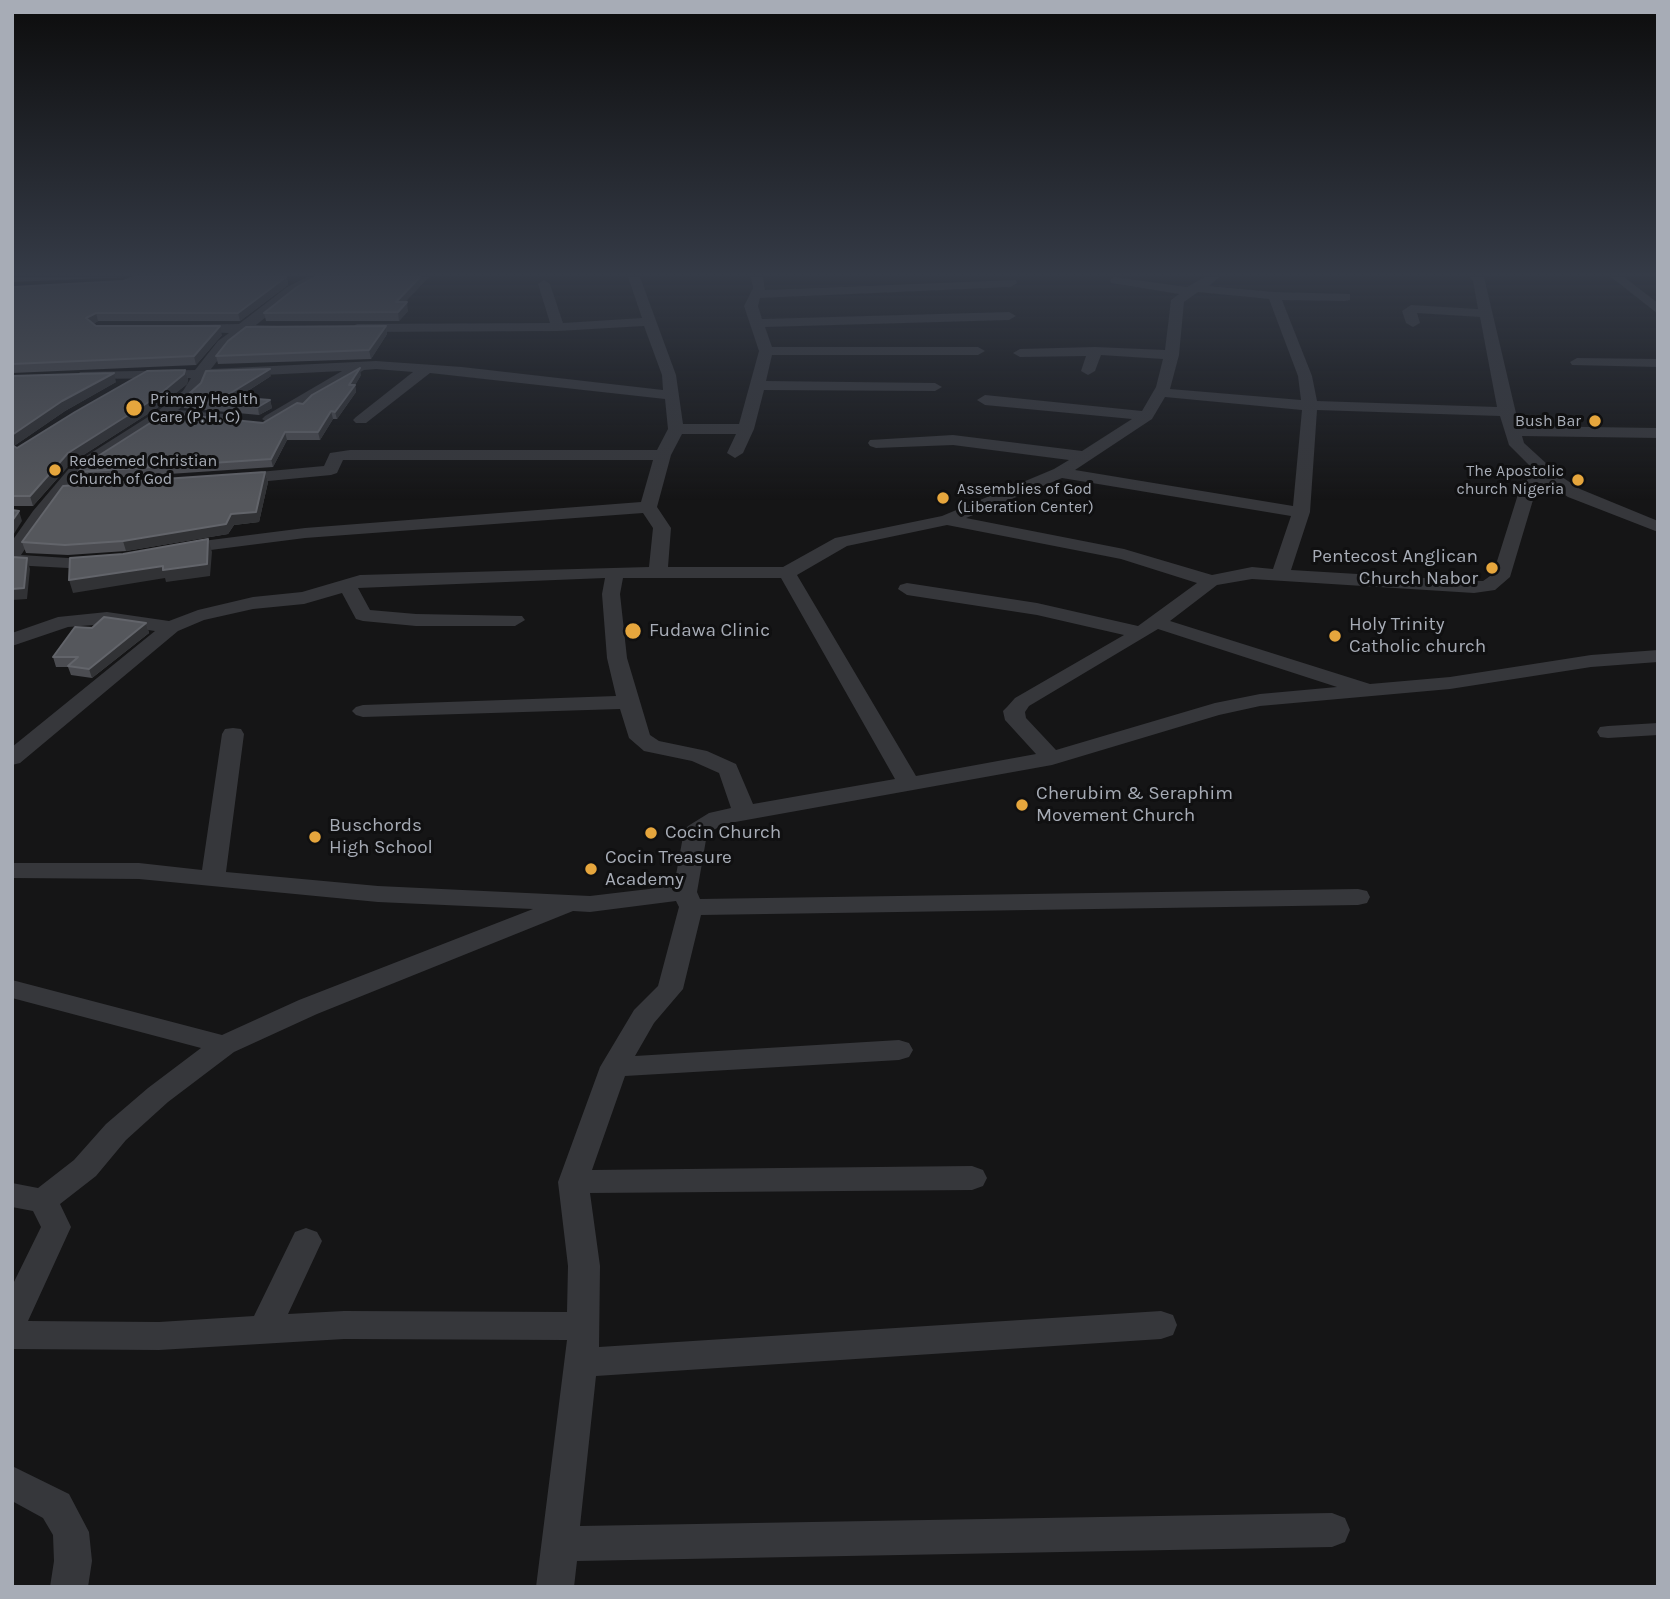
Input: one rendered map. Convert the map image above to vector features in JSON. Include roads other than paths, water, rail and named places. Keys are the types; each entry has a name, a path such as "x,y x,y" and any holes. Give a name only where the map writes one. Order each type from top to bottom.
{"street":[{"path":"114,560 68,563 12,558 39,515 78,468 164,413 197,386 199,374 217,352"},
{"path":"648,507 663,456 676,429 668,375 661,352"},
{"path":"735,453 746,429 766,352"},
{"path":"1020,353 1071,352"},
{"path":"1088,371 1094,352"},
{"path":"1106,352 1172,355"},
{"path":"12,758 171,627 198,616 253,603 304,598 360,581 615,572 787,573 841,542 947,520 1060,473 1147,416 1160,392 1172,352"},
{"path":"1280,574 1301,512 1310,406 1306,376 1296,352"},
{"path":"1494,352 1506,412 1517,444 1553,478 1574,493 1658,527"},
{"path":"1577,362 1658,363"},
{"path":"67,375 199,374 362,366 426,369 670,395"},
{"path":"164,413 263,423 362,366"},
{"path":"361,420 426,369"},
{"path":"116,391 145,374"},
{"path":"758,385 935,387"},
{"path":"1160,392 1310,406 1506,412"},
{"path":"985,400 1147,416"},
{"path":"676,429 746,429"},
{"path":"1514,430 1658,433"},
{"path":"876,443 953,440 1088,457"},
{"path":"216,480 331,470 336,456 351,455 663,456"},
{"path":"1060,473 1301,512"},
{"path":"1052,758 1016,720 1014,711 1022,702 1148,628 1211,581 1235,575 1280,574 1488,586 1501,577 1528,488 1534,483 1553,478"},
{"path":"63,489 91,487"},
{"path":"164,552 305,533 648,507"},
{"path":"648,507 662,528 658,573"},
{"path":"12,513 39,515"},
{"path":"947,520 1124,554 1211,581"},
{"path":"615,572 611,594 617,658 640,738 652,746 699,756 728,769 744,813"},
{"path":"787,573 910,785"},
{"path":"347,585 363,615 416,620 515,620"},
{"path":"907,589 1148,628 1372,691"},
{"path":"12,640 65,621 107,618 171,627"},
{"path":"555,1587 583,1326 584,1266 573,1182 614,1067 644,1017 670,989 688,900 695,831 717,818 1052,758 1215,709 1260,700 1450,683 1591,661 1658,656"},
{"path":"363,711 628,702"},
{"path":"1608,732 1658,729"},
{"path":"213,879 233,734"},
{"path":"12,870 139,871 378,894 590,904"},
{"path":"12,1195 43,1201 85,1168 116,1132 224,1045 308,1007 555,908 688,900 1357,897"},
{"path":"12,989 224,1045"},
{"path":"614,1067 900,1050"},
{"path":"573,1182 972,1178"},
{"path":"12,1321 56,1227 43,1201"},
{"path":"264,1330 306,1241"},
{"path":"12,1335 159,1336 344,1325 583,1326"},
{"path":"581,1363 1161,1325"},
{"path":"12,1482 56,1506 71,1532 73,1561 69,1587"},
{"path":"560,1544 1332,1530"}],"place":[{"name":"Primary Health Care (P. H. C)","path":"134,408"},
{"name":"Bush Bar","path":"1595,421"},
{"name":"Redeemed Christian Church of God","path":"55,470"},
{"name":"The Apostolic church Nigeria","path":"1578,480"},
{"name":"Assemblies of God (Liberation Center)","path":"943,498"},
{"name":"Pentecost Anglican Church Nabor","path":"1492,568"},
{"name":"Fudawa Clinic","path":"633,631"},
{"name":"Holy Trinity Catholic church","path":"1335,636"},
{"name":"Cherubim & Seraphim Movement Church","path":"1022,805"},
{"name":"Cocin Church","path":"651,833"},
{"name":"Buschords High School","path":"315,837"},
{"name":"Cocin Treasure Academy","path":"591,869"}]}
